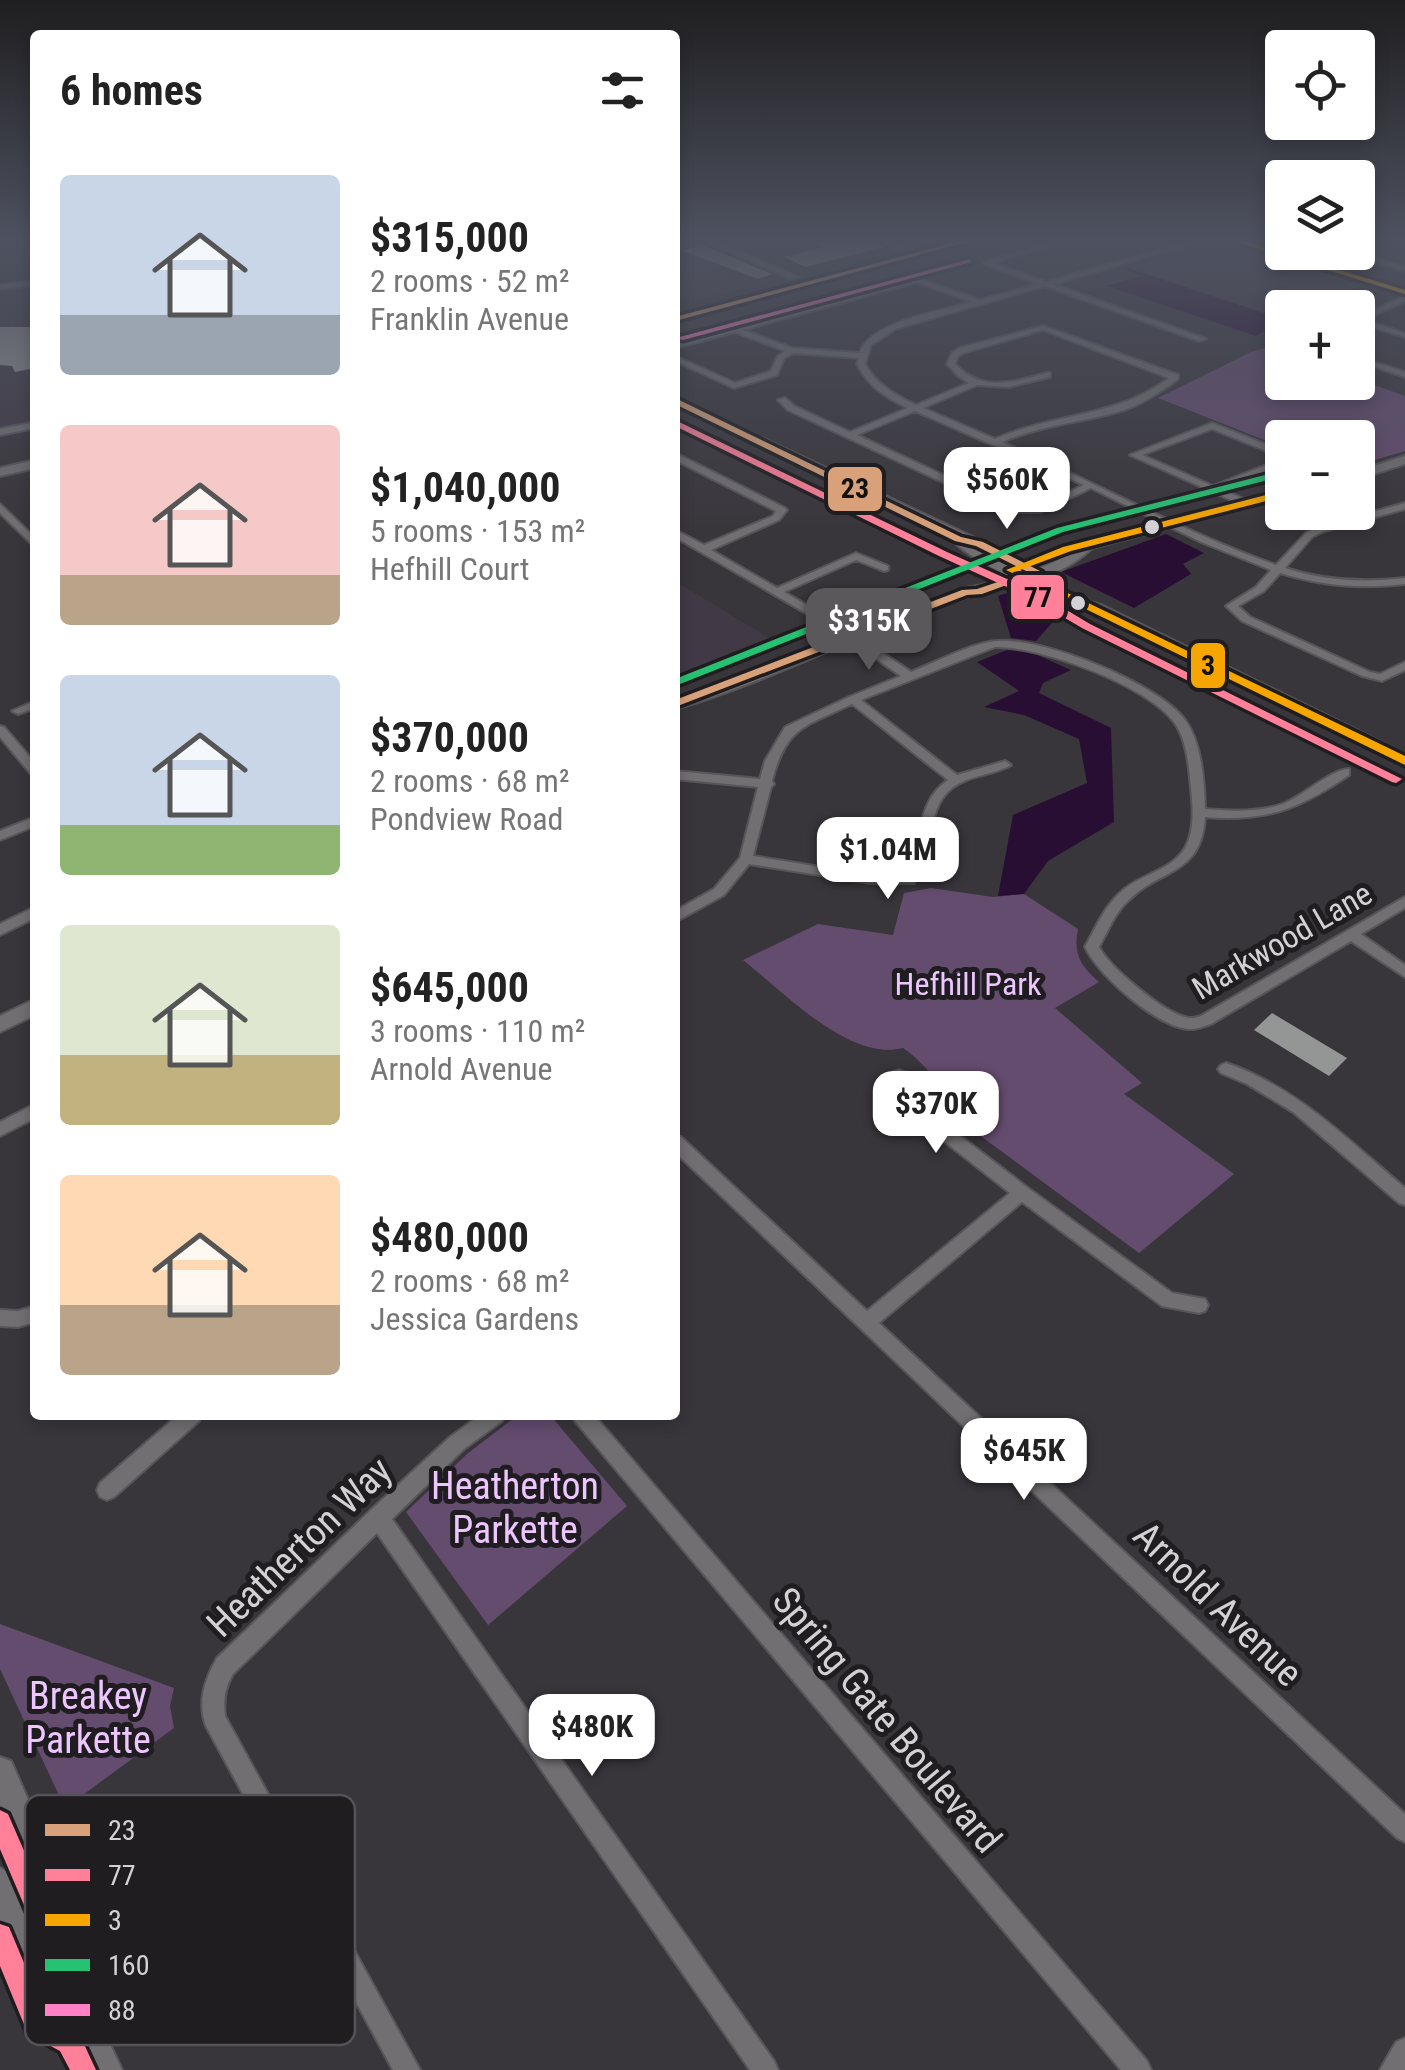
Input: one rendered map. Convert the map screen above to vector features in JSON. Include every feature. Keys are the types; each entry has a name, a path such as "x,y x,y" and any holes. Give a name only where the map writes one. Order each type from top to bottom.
{"main road":[{"path":"680,403 1405,761"},
{"path":"0,472 30,465"}],"street":[{"path":"760,339 791,350 862,356"},
{"path":"875,339 867,344 861,364 870,379 917,408 1091,485 1232,554 1358,584 1405,580"},
{"path":"1003,339 955,354 951,364 976,382 1002,388 1047,375"},
{"path":"994,442 1032,427 1090,418 1128,406 1174,377 1077,339"},
{"path":"680,361 728,386 738,386 774,373 781,357 791,350"},
{"path":"1375,365 1405,375"},
{"path":"850,435 976,382"},
{"path":"782,400 1018,512 1038,510 1091,485"},
{"path":"0,432 30,426"},
{"path":"1245,503 1134,455 1212,426 1265,447"},
{"path":"680,459 782,510 776,518 704,549"},
{"path":"1375,470 1405,460"},
{"path":"1216,488 1265,469"},
{"path":"680,702 966,592 978,592 1024,571 1077,556 1086,547 1265,498"},
{"path":"1405,506 1320,529 1260,589 1231,606 1236,614 1375,677 1389,676 1405,665"},
{"path":"0,507 30,539"},
{"path":"680,536 853,636 910,677"},
{"path":"778,591 856,556 884,568"},
{"path":"680,915 720,892 746,859 771,762 790,730 853,700 994,644 1010,642 1054,652 1135,689 1174,714 1189,737 1197,812 1263,816 1294,803 1345,772"},
{"path":"853,700 953,778"},
{"path":"18,710 30,706"},
{"path":"0,730 6,746 30,767"},
{"path":"746,859 890,881 909,880 919,870 934,803 944,784 953,778 1005,766"},
{"path":"680,776 768,784"},
{"name":"Markwood Lane","path":"1197,812 1196,838 1184,860 1123,897 1092,946 1103,965 1161,1011 1185,1023 1206,1020 1405,902"},
{"path":"0,836 30,822"},
{"path":"0,930 30,915"},
{"path":"1351,934 1405,972"},
{"path":"0,1024 30,1009"},
{"path":"1226,1068 1257,1079 1317,1119 1405,1198"},
{"path":"899,1076 923,1116 1022,1193 1168,1300 1199,1305"},
{"path":"0,1130 30,1113"},
{"name":"Arnold Avenue","path":"680,1147 1405,1830"},
{"path":"866,1322 1022,1193"},
{"path":"0,1318 30,1315"},
{"path":"108,1490 186,1420"},
{"name":"Heatherton Way","path":"256,1795 214,1718 215,1682 225,1666 378,1516 488,1420"},
{"name":"Spring Gate Boulevard","path":"586,1420 1138,2070"},
{"path":"378,1516 765,2070"},
{"path":"5,1800 25,1842"},
{"path":"0,1884 25,1944"},
{"name":"Heatherton Way","path":"355,1975 407,2070"},
{"path":"93,2045 105,2070"},
{"path":"1393,2070 1405,2051"}],"shaded area":[{"path":"0,339 30,339 30,422 0,428"},
{"path":"1166,534 1204,553 1183,564 1191,574 1134,608 1061,572"},
{"path":"680,584 784,647 680,685"},
{"path":"1026,587 1065,608 1036,641 1011,638 998,596"},
{"path":"1007,650 1031,652 1071,670 1043,683 1039,693 1111,728 1114,822 1048,861 1024,894 998,896 1013,815 1087,783 1079,739 1024,715 984,707 1019,691 977,662"}],"green space":[{"path":"1265,348 1265,400 1375,400 1375,385 1405,396 1405,451 1375,460 1375,420 1265,420 1265,440 1158,398"},
{"name":"Hefhill Park","path":"931,888 993,897 1024,894 1078,929 1076,945 1080,959 1099,982 1055,1008 1142,1083 1124,1094 1234,1174 1139,1253 982,1137 925,1068 903,1048 882,1050 839,1034 743,960 818,924 893,935 904,893"},
{"name":"Heatherton Parkette","path":"511,1420 554,1420 627,1506 488,1625 406,1512 467,1454"},
{"name":"Breakey Parkette","path":"0,1624 174,1688 170,1706 174,1728 83,1795 59,1795 0,1669"}],"building":[{"path":"0,339 30,339 30,369 15,372 12,366 0,365"},
{"path":"1272,1013 1347,1058 1329,1076 1254,1030"}],"transit line":[{"name":"23","path":"680,403 958,539 979,544 1037,572"},
{"name":"77","path":"680,425 1034,595 1086,626 1396,779"},
{"name":"160","path":"680,681 1060,530 1265,478"},
{"name":"3","path":"1011,570 1067,549 1265,498"},
{"name":"3","path":"1011,570 1405,761"},
{"name":"23","path":"680,702 966,592 978,592 1037,572"},
{"name":"77","path":"0,1822 25,1880"},
{"name":"77","path":"0,1936 25,1996"},
{"name":"77","path":"70,2045 77,2058"},
{"name":"77","path":"71,2045 83,2070"}]}
